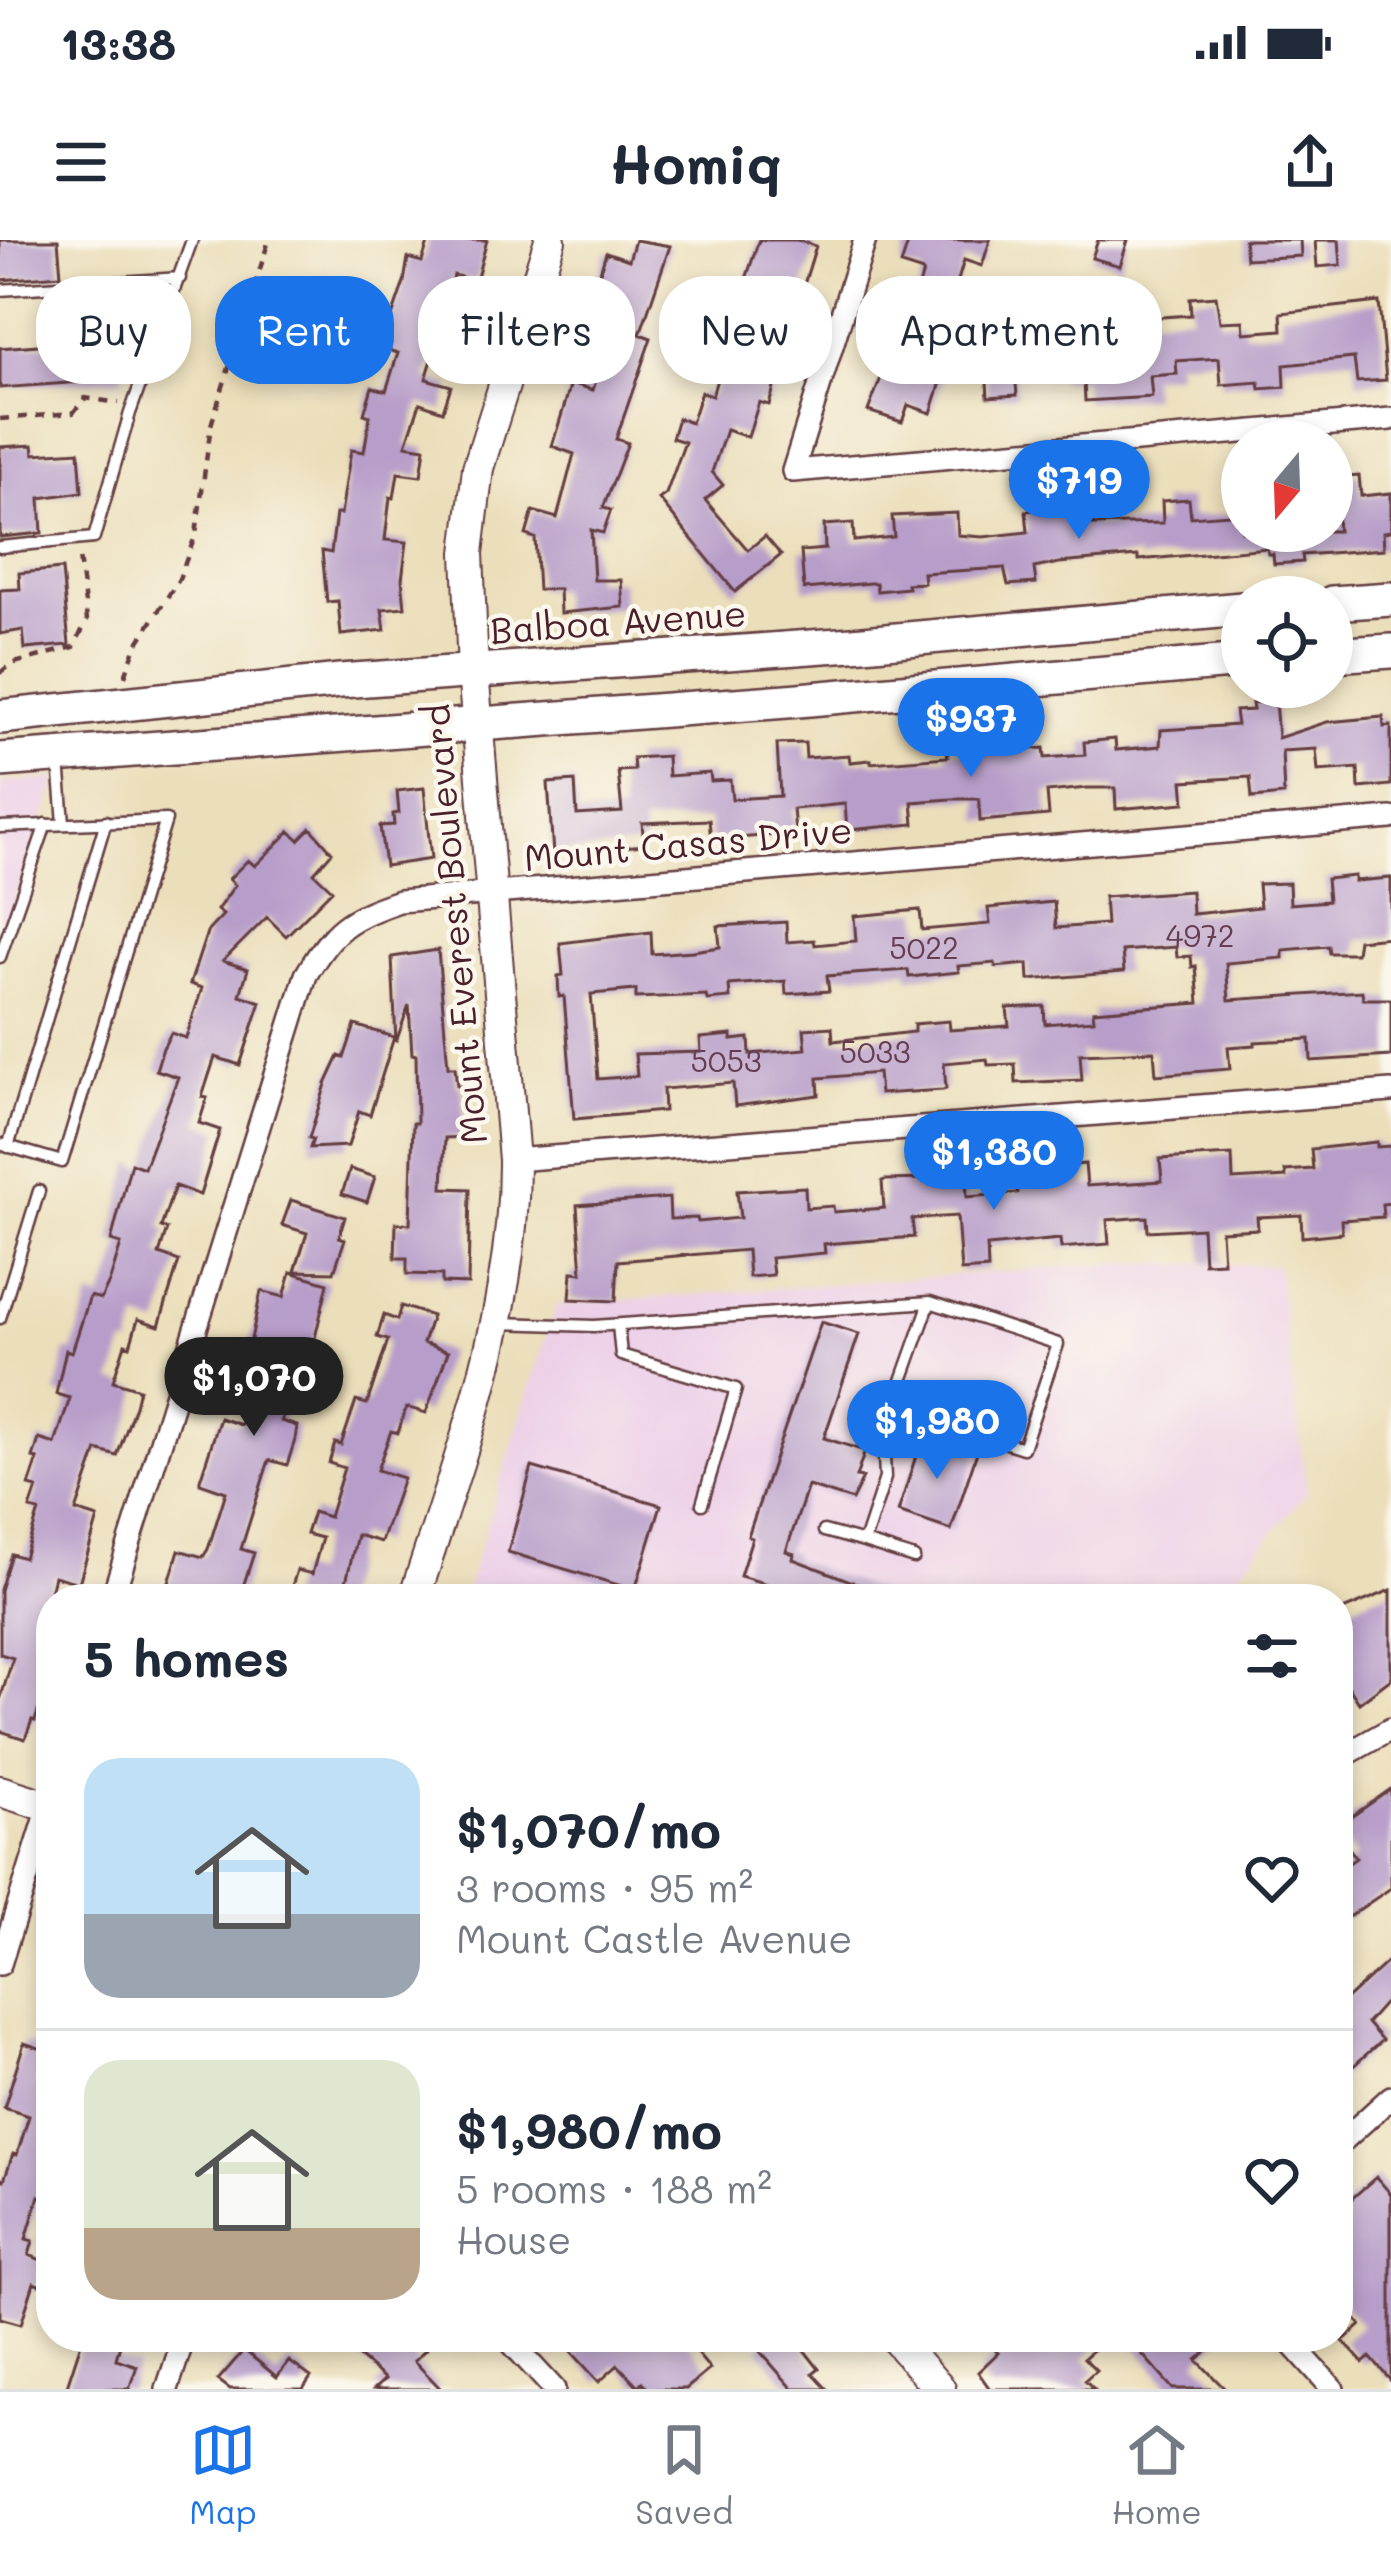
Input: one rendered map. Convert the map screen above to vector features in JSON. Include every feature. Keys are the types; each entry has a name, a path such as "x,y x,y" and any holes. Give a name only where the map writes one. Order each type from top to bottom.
{"main road":[{"path":"1353,602 1391,599"},
{"name":"Balboa Avenue","path":"0,717 473,671 1221,611"},
{"path":"1353,654 1391,651"},
{"path":"0,760 787,701 1221,663"}],"street":[{"name":"Mount Everest Boulevard","path":"419,1584 491,1356 514,1216 514,1160 473,671 468,553 478,468 550,240"},
{"path":"865,240 793,471 1391,419"},
{"name":"Mount Casas Drive","path":"117,1584 306,975 326,940 354,916 399,901 1391,818"},
{"path":"514,1160 1391,1091"},
{"path":"1353,1751 1391,1729"},
{"path":"0,1791 36,1801"},
{"path":"0,1964 36,1850"},
{"path":"1353,2131 1391,2097"},
{"path":"167,2389 179,2352"},
{"path":"520,2352 554,2389"},
{"path":"907,2352 940,2389"},
{"path":"1300,2352 1333,2389"}],"lane":[{"path":"181,276 192,240"},
{"path":"0,290 36,288"},
{"path":"0,547 94,538 141,384"},
{"path":"59,756 64,823"},
{"path":"0,827 106,821 166,820 62,1162 4,1145 106,821"},
{"path":"0,956 46,824"},
{"path":"0,1318 39,1191"},
{"path":"497,1322 618,1325 930,1301 1058,1344 1023,1448 893,1407"},
{"path":"864,1542 885,1478 883,1434 930,1301"},
{"path":"618,1325 621,1355 736,1389 702,1504"},
{"path":"824,1531 914,1558"}],"path":[{"path":"125,676 196,534 211,425 269,240"},
{"path":"0,419 73,413 85,398 132,408"},
{"path":"0,673 11,664 74,647 87,620 77,539"}],"shaded area":[{"path":"58,778 0,943 0,783"},
{"path":"1118,1263 1277,1265 1307,1492 1230,1584 468,1584 556,1305"}],"building":[{"path":"0,240 58,240 61,275 0,280"},
{"path":"429,240 487,240 477,276 418,276 418,384 451,386 443,411 420,403 406,445 425,448 421,476 398,473 394,498 390,497 385,540 407,542 402,579 405,607 382,609 385,630 341,635 338,601 327,602 322,551 331,553 351,450 364,452 370,416 364,414 372,387 386,391 388,384 394,384 398,353 394,352 394,311 408,258 422,262"},
{"path":"635,240 670,246 640,334 651,338 616,439 628,443 603,508 611,510 603,533 591,530 594,580 621,580 623,607 560,613 559,589 538,590 535,538 526,535 533,511 557,518 574,454 552,446 571,384 593,390 595,384 635,384 635,276 599,276 606,252 629,260"},
{"path":"759,240 797,240 816,246 807,276 747,276"},
{"path":"909,240 990,240 982,266 964,260 959,276 922,276 923,272 901,265"},
{"path":"1098,240 1128,240 1120,266 1092,258"},
{"path":"1244,240 1300,240 1301,256 1246,259"},
{"path":"1315,240 1339,240 1341,265 1317,267"},
{"path":"1216,296 1220,322 1243,321 1244,333 1282,330 1281,313 1379,302 1386,380 1357,382 1354,358 1284,365 1285,387 1260,389 1259,382 1221,385 1219,358 1176,361 1177,374 1162,375 1162,317 1191,315 1190,298"},
{"path":"36,345 36,384 55,384 0,388 0,348"},
{"path":"716,384 775,384 769,405 759,402 748,437 726,430 712,472 723,485 705,500 748,550 765,536 781,555 735,592 659,499 666,494 685,442 672,438 678,418 691,423 701,392 712,396"},
{"path":"879,384 940,384 931,413 908,405 902,422 868,411"},
{"path":"987,384 1016,384 1017,395 988,397"},
{"path":"1084,384 1151,384 1152,397 1085,401"},
{"path":"33,445 34,454 79,451 82,492 40,498 42,533 0,537 0,447"},
{"path":"1353,475 1359,475 1361,496 1391,493 1391,531 1383,532 1384,549 1353,551"},
{"path":"1189,499 1191,517 1221,515 1224,552 1059,563 1034,568 1036,583 1008,585 1004,568 923,573 924,583 907,584 908,588 877,591 876,583 870,583 804,589 801,551 825,549 824,525 853,523 854,541 894,537 892,516 957,513 958,535 983,537 1028,532 1026,511 1091,502 1093,525 1163,523 1162,501"},
{"path":"1343,552 1302,555 1303,562 1274,564 1273,554 1268,554"},
{"path":"62,569 69,645 25,649 23,630 0,634 0,590 20,589 19,573"},
{"path":"1276,708 1278,738 1327,722 1383,717 1384,727 1391,726 1391,785 1359,788 1358,768 1318,771 1316,749 1282,751 1284,795 1252,798 1250,777 1183,781 1185,803 1116,809 1115,788 1087,788 1047,792 1049,815 980,821 979,799 912,802 914,824 847,830 845,804 793,809 795,831 775,835 711,840 709,820 642,823 644,845 553,854 548,783 575,781 577,815 622,812 618,771 634,770 633,758 667,756 668,776 710,773 711,781 730,780 732,799 780,796 777,744 805,743 806,758 849,755 850,762 871,763 948,757 947,751 973,750 973,742 998,740 999,751 1044,748 1045,758 1085,755 1084,742 1115,739 1116,750 1160,746 1161,730 1237,725 1235,711"},
{"path":"424,788 431,859 385,866 380,826 394,825 393,814 399,813 397,791"},
{"path":"311,828 332,852 314,873 332,890 286,936 267,917 223,961 248,969 240,995 261,1002 240,1065 215,1057 202,1097 207,1098 199,1123 220,1130 200,1195 175,1186 161,1227 167,1229 159,1254 179,1261 159,1326 138,1319 113,1381 139,1389 117,1456 97,1450 76,1511 98,1518 79,1583 54,1576 52,1584 36,1584 35,1721 25,1739 0,1731 0,1700 13,1658 0,1654 0,1590 11,1554 24,1558 39,1511 30,1509 37,1488 29,1486 38,1459 33,1458 39,1439 55,1444 70,1398 56,1394 66,1350 72,1352 90,1296 101,1299 110,1280 121,1244 111,1241 131,1163 144,1168 178,1077 156,1070 163,1048 171,1033 186,1038 202,988 190,984 207,932 223,915 217,910 235,885 229,879 248,860 255,866 290,831 299,840"},
{"path":"1391,878 1391,937 1358,940 1356,953 1329,953 1328,946 1283,950 1283,958 1226,963 1229,1000 1362,991 1363,999 1391,999 1391,1056 1311,1061 1310,1039 1255,1042 1228,1047 1230,1069 1156,1075 1154,1051 1080,1054 1082,1080 1016,1083 1015,1064 988,1065 987,1059 944,1063 943,1090 880,1094 878,1073 818,1078 819,1095 735,1106 733,1083 663,1089 664,1111 574,1119 564,996 559,997 560,943 651,932 652,954 693,951 720,947 718,926 786,922 787,942 814,940 815,945 856,941 854,916 920,910 922,930 990,924 988,908 1054,902 1056,928 1106,924 1104,897 1191,891 1192,914 1260,907 1258,884 1289,883 1290,904 1328,901 1326,879","holes":["1176,947 1177,957 1191,956 1192,967 1196,966 1199,1003 1093,1011 1094,1020 1045,1024 1044,1006 1007,1008 1009,1026 950,1030 949,1021 914,1024 914,1032 833,1041 832,1027 804,1029 806,1049 750,1054 749,1038 700,1038 701,1052 635,1054 637,1076 598,1079 591,994 636,990 636,998 706,995 707,1000 730,998 729,985 785,981 786,994 829,991 827,976 908,970 909,977 995,963 996,967 1028,964 1029,980 1124,972 1122,951"]},
{"path":"438,950 448,1067 455,1067 457,1086 462,1086 465,1137 445,1138 443,1188 470,1189 468,1284 442,1283 442,1275 407,1274 407,1258 395,1258 396,1223 410,1224 413,1123 417,1123 416,1055 412,1054 409,1005 396,1042 392,957"},
{"path":"355,1025 394,1037 370,1115 359,1111 348,1146 310,1148 326,1084 339,1056 344,1058"},
{"path":"1377,1142 1377,1147 1391,1146 1391,1203 1382,1204 1383,1217 1341,1220 1342,1233 1302,1237 1301,1215 1257,1217 1258,1229 1221,1231 1223,1262 1204,1263 1202,1228 1148,1231 1147,1217 1107,1220 1109,1244 1061,1248 1060,1239 987,1246 988,1269 961,1271 957,1216 912,1219 914,1237 824,1244 825,1253 771,1258 773,1275 749,1277 747,1250 618,1261 616,1301 570,1299 572,1272 582,1273 577,1205 669,1198 670,1219 697,1218 698,1222 740,1218 737,1191 805,1187 806,1208 833,1206 834,1212 884,1208 885,1180 966,1178 967,1197 1018,1193 1015,1171 1085,1164 1087,1186 1162,1181 1160,1159 1232,1155 1233,1180 1286,1177 1285,1171 1313,1169 1311,1149"},
{"path":"350,1169 375,1177 367,1202 342,1194"},
{"path":"291,1200 345,1217 339,1237 345,1239 334,1272 295,1271 307,1233 282,1225"},
{"path":"291,1272 328,1283 313,1346 320,1348 308,1385 294,1380 281,1421 297,1426 287,1465 269,1460 241,1549 254,1553 244,1584 169,1584 179,1550 203,1557 208,1549 226,1492 200,1480 220,1418 241,1425 258,1367 254,1366 257,1357 248,1354 261,1291 284,1297"},
{"path":"401,1306 432,1316 423,1343 448,1352 426,1413 406,1407 398,1433 391,1431 377,1470 403,1478 381,1542 357,1535 346,1584 293,1584 297,1570 312,1574 322,1538 306,1534 313,1512 329,1517 344,1468 329,1463 335,1443 341,1445 356,1401 367,1404 388,1340 377,1337 384,1315 397,1320"},
{"path":"821,1322 859,1334 824,1438 865,1451 856,1477 863,1478 852,1500 808,1486 786,1551 794,1554 793,1559 858,1584 767,1584 740,1576 752,1538 748,1536"},
{"path":"923,1434 977,1452 951,1530 898,1512"},
{"path":"532,1467 661,1505 637,1584 615,1584 508,1552"},
{"path":"1391,1590 1391,1679 1359,1703 1353,1694 1353,1606"},
{"path":"1391,1789 1391,1888 1353,1914 1356,1858 1353,1816"},
{"path":"1391,1958 1391,1996 1367,2023 1382,2040 1353,2066 1353,1993"},
{"path":"24,2043 36,2047 36,2206 26,2239 33,2241 29,2255 36,2258 36,2284 21,2324 0,2318 0,2179 4,2180 13,2154 17,2155 29,2116 4,2108"},
{"path":"1376,2177 1391,2194 1391,2381 1370,2357 1363,2363 1353,2352 1353,2332 1361,2325 1353,2316 1353,2198"},
{"path":"78,2352 118,2352 116,2359 137,2366 129,2389 66,2389"},
{"path":"242,2352 277,2377 289,2361 311,2377 303,2389 230,2389 218,2380"},
{"path":"353,2352 423,2352 414,2361 441,2389 374,2389 385,2379"},
{"path":"572,2352 696,2352 710,2369 686,2389 648,2389 642,2382 638,2386 618,2365 599,2382"},
{"path":"761,2352 806,2352 819,2369 813,2374 827,2389 793,2389"},
{"path":"1091,2352 1084,2358 1096,2370 1085,2380 1094,2389 990,2389 978,2372 998,2353"},
{"path":"1140,2352 1206,2352 1197,2360 1225,2389 1173,2389"}]}
